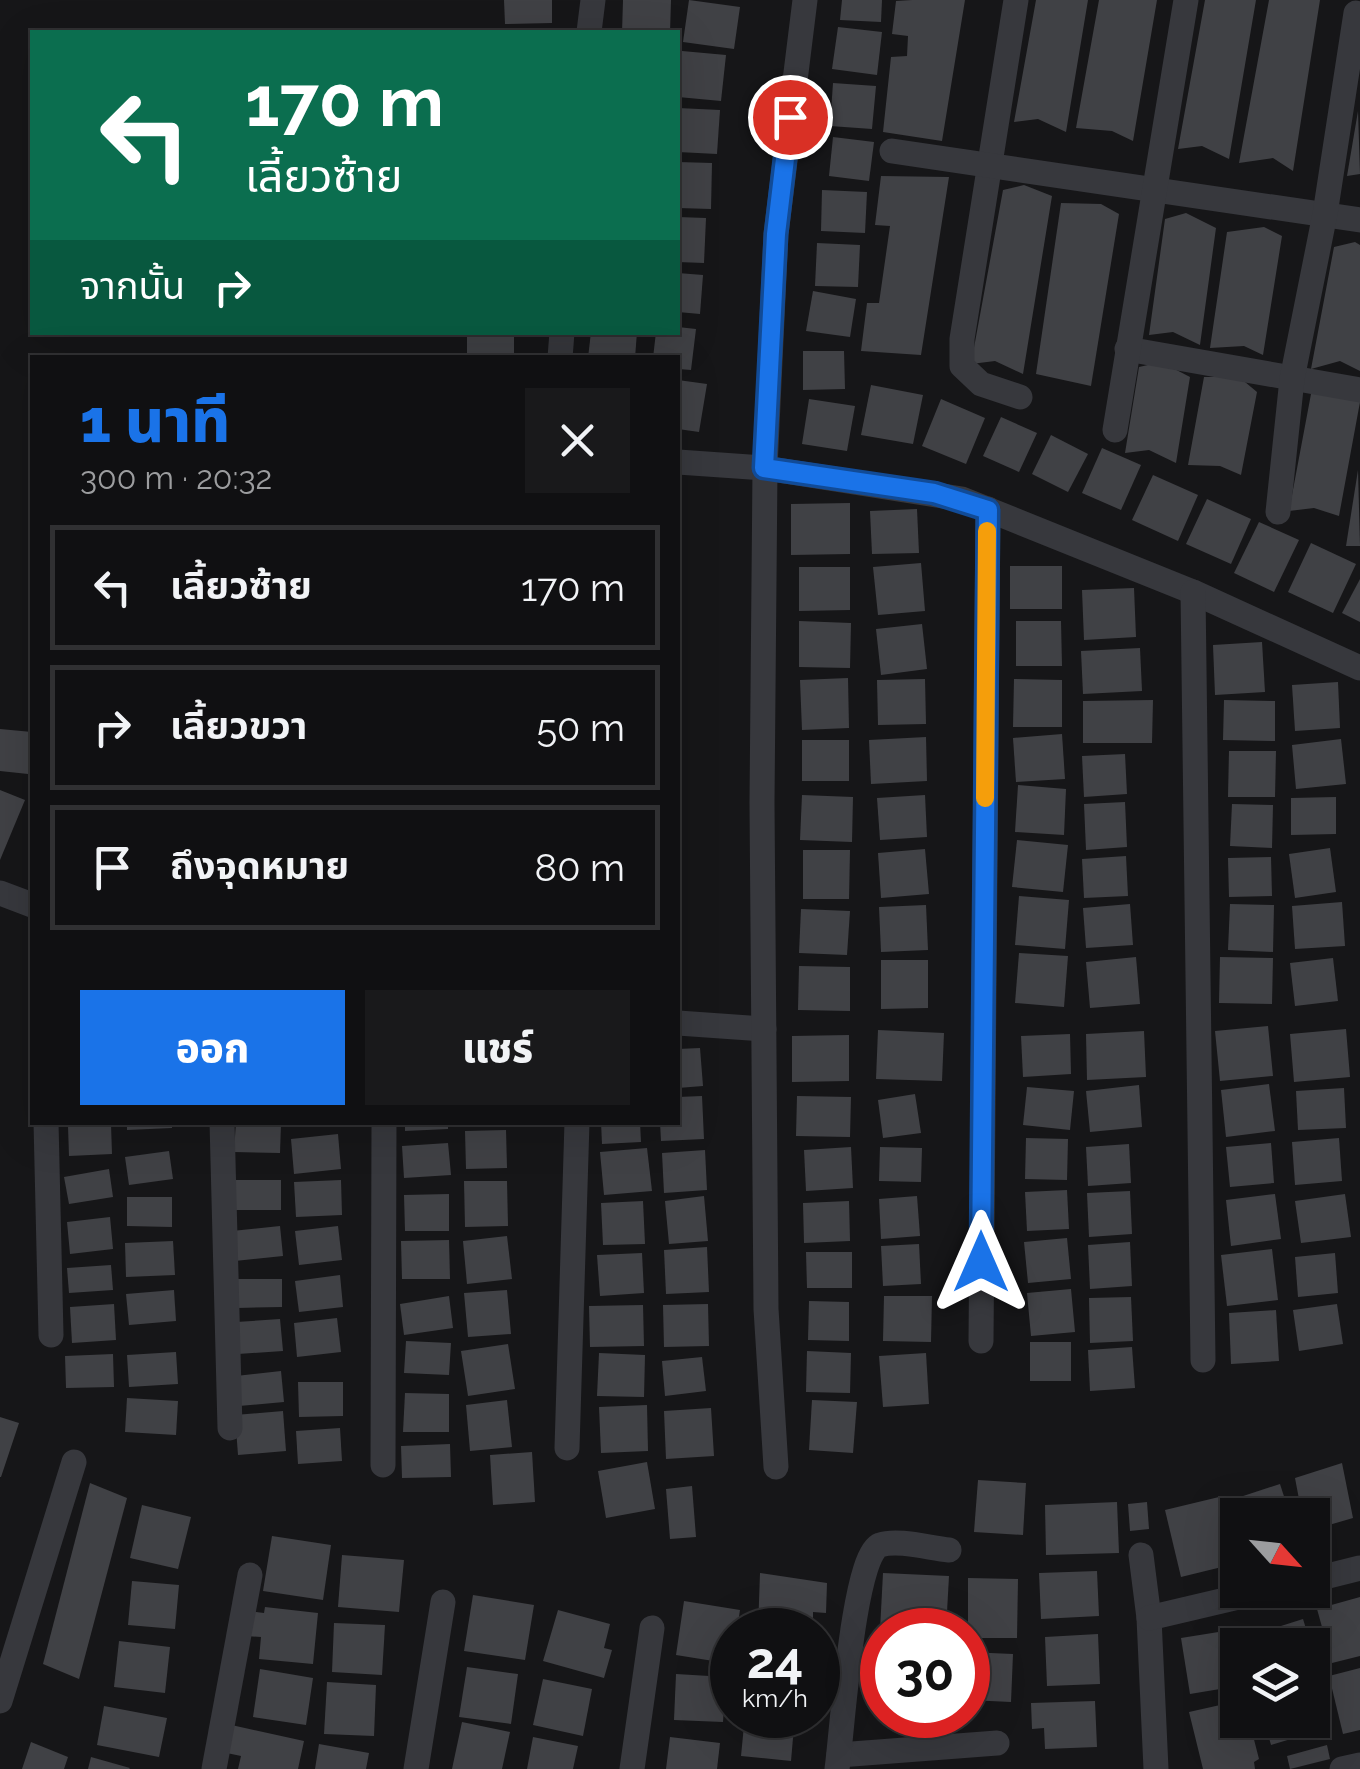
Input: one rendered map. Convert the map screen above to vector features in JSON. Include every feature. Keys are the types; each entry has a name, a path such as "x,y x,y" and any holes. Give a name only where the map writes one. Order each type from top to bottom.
{"street":[{"path":"589,30 593,0"},
{"path":"776,1468 766,1309 764,468 776,234 806,0"},
{"path":"1016,0 962,340 962,366 981,384 1020,397"},
{"path":"1115,430 1186,0"},
{"path":"1278,512 1292,379 1325,214 1356,13"},
{"path":"892,151 1360,220"},
{"path":"1127,349 1360,390"},
{"path":"680,462 764,468 934,493 988,510 1193,592 1360,668"},
{"path":"980,1341 988,510"},
{"path":"1193,592 1203,1360"},
{"path":"0,894 30,904"},
{"path":"680,1024 764,1029"},
{"path":"46,1125 51,1335"},
{"path":"222,1125 230,1428"},
{"path":"383,1465 384,1125"},
{"path":"567,1448 577,1125"},
{"path":"0,1701 74,1462"},
{"path":"949,1550 898,1544 872,1550 858,1592 838,1762 996,1742"},
{"path":"1141,1555 1149,1618 1156,1769"},
{"path":"1330,1576 1360,1568"},
{"path":"214,1769 250,1575"},
{"path":"1149,1618 1220,1601"},
{"path":"416,1769 443,1602"},
{"path":"632,1769 652,1628"},
{"path":"1342,1769 1360,1764"}],"building":[{"path":"504,0 552,0 552,23 505,24"},
{"path":"623,0 671,0 670,30 622,30"},
{"path":"689,0 740,7 734,49 683,42"},
{"path":"842,0 882,0 881,22 840,20"},
{"path":"965,0 942,141 883,132 891,57 907,56 908,36 892,34 896,1"},
{"path":"1036,0 1088,0 1066,132 1038,119 1014,122"},
{"path":"1099,0 1157,0 1133,141 1112,131 1076,128"},
{"path":"1205,0 1256,0 1229,159 1202,146 1178,149"},
{"path":"1269,0 1320,0 1293,171 1273,158 1239,163"},
{"path":"838,27 882,32 877,75 832,69"},
{"path":"682,51 726,55 721,101 680,97"},
{"path":"833,83 876,86 872,129 830,126"},
{"path":"680,108 720,110 717,154 680,152"},
{"path":"1358,111 1360,174 1347,176"},
{"path":"833,137 874,142 869,181 829,176"},
{"path":"680,162 712,163 711,209 680,208"},
{"path":"881,176 949,177 921,355 861,351 867,303 879,303 890,226 875,225"},
{"path":"1024,185 1052,196 1023,374 995,361 971,364 1003,190"},
{"path":"822,190 867,192 865,233 821,231"},
{"path":"1061,203 1101,204 1119,214 1091,386 1036,374"},
{"path":"1186,213 1216,228 1200,345 1173,332 1149,335 1165,219"},
{"path":"680,217 706,218 704,263 680,262"},
{"path":"1264,227 1282,236 1263,355 1244,346 1210,348 1227,232"},
{"path":"1355,242 1360,245 1360,371 1340,361 1311,369 1334,247"},
{"path":"817,243 860,245 858,287 815,286"},
{"path":"680,273 703,275 700,314 680,312"},
{"path":"813,291 856,299 850,337 806,331"},
{"path":"680,327 696,329 691,370 680,369 680,355 653,355 656,335 680,335"},
{"path":"467,335 514,335 514,355 467,355"},
{"path":"591,335 637,335 635,355 588,355"},
{"path":"803,351 844,351 845,389 803,390"},
{"path":"1161,362 1190,377 1176,463 1149,450 1125,453 1139,367"},
{"path":"1204,377 1239,377 1257,392 1241,475 1220,466 1188,465"},
{"path":"680,380 707,384 699,432 680,429"},
{"path":"871,385 923,395 913,444 861,435"},
{"path":"1333,391 1360,402 1339,516 1314,508 1289,511 1311,394"},
{"path":"809,399 855,406 847,451 802,444"},
{"path":"941,399 985,418 966,464 922,446"},
{"path":"1001,417 1037,433 1019,472 983,456"},
{"path":"1051,435 1088,454 1068,492 1032,474"},
{"path":"1102,448 1141,465 1121,510 1082,493"},
{"path":"1358,470 1360,546 1346,546"},
{"path":"1153,475 1198,495 1178,541 1132,520"},
{"path":"1207,499 1251,519 1231,564 1186,544"},
{"path":"850,503 850,554 791,555 791,504"},
{"path":"917,509 919,553 872,554 870,511"},
{"path":"1259,522 1299,540 1274,592 1234,573"},
{"path":"1311,543 1356,564 1333,613 1288,592"},
{"path":"921,563 925,611 878,615 873,567"},
{"path":"1010,566 1062,566 1062,609 1010,609"},
{"path":"799,567 850,567 850,610 799,611"},
{"path":"1360,579 1360,622 1342,613"},
{"path":"1134,588 1136,637 1084,640 1082,590"},
{"path":"799,621 851,623 850,668 799,667"},
{"path":"1016,621 1061,621 1062,666 1016,666"},
{"path":"922,624 927,669 881,675 876,629"},
{"path":"1262,642 1265,692 1215,695 1213,645"},
{"path":"1140,648 1142,691 1083,694 1081,651"},
{"path":"848,678 849,728 802,730 800,680"},
{"path":"925,679 926,724 878,725 877,680"},
{"path":"1014,679 1062,680 1062,727 1013,727"},
{"path":"1338,682 1340,728 1295,731 1292,685"},
{"path":"1153,700 1152,743 1083,743 1083,701"},
{"path":"1224,700 1275,701 1275,741 1223,740"},
{"path":"0,729 30,732 28,774 0,771"},
{"path":"1062,734 1065,779 1016,782 1013,738"},
{"path":"926,737 927,781 871,784 869,740"},
{"path":"1341,739 1346,784 1296,789 1292,745"},
{"path":"802,740 849,740 849,781 802,781"},
{"path":"1229,751 1276,751 1275,797 1228,797"},
{"path":"1125,754 1127,794 1084,797 1082,756"},
{"path":"1018,785 1066,789 1064,835 1015,832"},
{"path":"0,790 25,800 0,860"},
{"path":"802,795 853,797 852,842 800,840"},
{"path":"925,795 927,837 880,840 877,798"},
{"path":"1336,797 1336,834 1291,835 1291,798"},
{"path":"1125,802 1127,847 1086,850 1084,804"},
{"path":"1232,804 1273,805 1272,848 1230,846"},
{"path":"1017,840 1068,845 1063,892 1012,887"},
{"path":"1330,848 1336,892 1295,898 1289,854"},
{"path":"925,849 929,894 881,898 878,853"},
{"path":"803,850 850,850 849,899 803,899"},
{"path":"1126,856 1128,896 1084,898 1082,859"},
{"path":"1271,857 1272,896 1229,897 1228,858"},
{"path":"1019,896 1069,900 1065,949 1015,945"},
{"path":"1342,902 1345,946 1295,949 1292,906"},
{"path":"1130,904 1133,945 1086,948 1083,908"},
{"path":"1230,904 1274,905 1273,952 1228,950"},
{"path":"926,905 928,950 881,952 879,907"},
{"path":"801,909 850,911 847,955 799,953"},
{"path":"1019,953 1068,956 1064,1007 1015,1003"},
{"path":"1136,957 1140,1004 1090,1008 1086,962"},
{"path":"1220,957 1273,958 1272,1004 1219,1003"},
{"path":"1333,958 1338,1001 1295,1006 1290,963"},
{"path":"881,960 928,960 928,1008 881,1009"},
{"path":"799,966 850,967 850,1011 798,1010"},
{"path":"1268,1026 1273,1076 1220,1081 1215,1031"},
{"path":"1346,1029 1350,1077 1294,1082 1290,1034"},
{"path":"878,1030 944,1033 942,1081 876,1079"},
{"path":"1144,1031 1146,1077 1087,1080 1086,1034"},
{"path":"1070,1034 1071,1074 1023,1077 1021,1036"},
{"path":"849,1035 849,1081 792,1082 792,1036"},
{"path":"700,1048 703,1086 680,1088 680,1049"},
{"path":"1269,1084 1275,1131 1226,1137 1221,1090"},
{"path":"1139,1085 1142,1127 1090,1132 1086,1091"},
{"path":"1027,1087 1074,1091 1070,1130 1023,1125"},
{"path":"1344,1088 1346,1128 1298,1130 1296,1091"},
{"path":"915,1094 921,1133 883,1138 878,1100"},
{"path":"702,1096 704,1139 661,1141 660,1125 680,1125 680,1097"},
{"path":"797,1096 851,1097 850,1137 796,1136"},
{"path":"111,1125 112,1154 69,1156 68,1126"},
{"path":"127,1125 172,1125 172,1128 127,1130"},
{"path":"236,1125 281,1125 280,1153 234,1152"},
{"path":"405,1125 448,1125 448,1129 405,1131"},
{"path":"601,1125 640,1125 641,1142 602,1144"},
{"path":"506,1130 507,1168 466,1169 465,1131"},
{"path":"338,1134 341,1169 294,1174 291,1139"},
{"path":"1026,1138 1068,1139 1067,1180 1025,1179"},
{"path":"1339,1138 1342,1181 1295,1185 1292,1142"},
{"path":"448,1143 451,1175 404,1178 402,1146"},
{"path":"1271,1143 1274,1183 1230,1187 1226,1147"},
{"path":"1129,1144 1131,1183 1088,1186 1086,1147"},
{"path":"851,1147 853,1188 806,1191 804,1150"},
{"path":"880,1147 922,1148 921,1182 879,1181"},
{"path":"647,1148 652,1191 604,1195 600,1152"},
{"path":"705,1150 707,1190 664,1193 662,1153"},
{"path":"169,1151 173,1179 129,1185 125,1157"},
{"path":"109,1169 113,1197 69,1204 64,1177"},
{"path":"233,1180 281,1180 281,1210 232,1210"},
{"path":"341,1180 342,1215 296,1217 294,1182"},
{"path":"464,1181 507,1181 508,1226 465,1227"},
{"path":"1067,1190 1069,1229 1027,1231 1025,1192"},
{"path":"1130,1191 1132,1234 1089,1237 1087,1193"},
{"path":"449,1194 449,1231 405,1231 404,1195"},
{"path":"1275,1194 1281,1239 1231,1246 1226,1200"},
{"path":"1345,1194 1351,1237 1301,1243 1295,1201"},
{"path":"704,1196 708,1241 669,1244 665,1201"},
{"path":"917,1196 920,1236 881,1239 879,1199"},
{"path":"127,1197 172,1197 172,1227 127,1226"},
{"path":"643,1201 645,1244 603,1245 601,1203"},
{"path":"849,1201 850,1241 804,1243 803,1203"},
{"path":"110,1217 113,1249 70,1254 67,1222"},
{"path":"280,1226 283,1256 235,1261 232,1231"},
{"path":"338,1226 342,1260 299,1265 295,1231"},
{"path":"507,1236 512,1279 467,1284 463,1241"},
{"path":"1067,1238 1071,1279 1028,1283 1024,1242"},
{"path":"449,1240 450,1279 402,1279 401,1241"},
{"path":"173,1241 175,1275 126,1277 125,1243"},
{"path":"1130,1242 1132,1286 1090,1289 1088,1245"},
{"path":"919,1244 921,1284 883,1286 881,1246"},
{"path":"707,1247 709,1292 666,1294 664,1250"},
{"path":"1272,1249 1278,1300 1227,1306 1221,1255"},
{"path":"806,1252 852,1252 852,1288 807,1288"},
{"path":"642,1253 644,1293 600,1296 597,1255"},
{"path":"1335,1253 1338,1293 1298,1297 1295,1257"},
{"path":"111,1265 113,1290 69,1293 67,1268"},
{"path":"340,1275 343,1307 299,1312 295,1281"},
{"path":"237,1279 282,1279 282,1307 237,1308"},
{"path":"1071,1289 1075,1332 1031,1336 1027,1293"},
{"path":"174,1290 176,1321 129,1325 126,1294"},
{"path":"507,1290 511,1334 468,1337 464,1293"},
{"path":"449,1296 453,1328 404,1335 400,1304"},
{"path":"884,1296 932,1296 931,1342 883,1341"},
{"path":"1131,1297 1133,1341 1090,1343 1089,1298"},
{"path":"809,1301 849,1302 849,1341 808,1340"},
{"path":"114,1304 116,1340 72,1343 70,1307"},
{"path":"708,1304 709,1346 664,1347 663,1305"},
{"path":"1337,1304 1343,1344 1299,1351 1293,1310"},
{"path":"643,1305 644,1346 590,1347 589,1306"},
{"path":"1276,1310 1279,1361 1231,1364 1229,1313"},
{"path":"337,1318 341,1352 297,1357 294,1323"},
{"path":"280,1319 283,1351 238,1354 236,1322"},
{"path":"406,1341 451,1343 449,1375 404,1373"},
{"path":"1030,1342 1071,1342 1071,1381 1030,1381"},
{"path":"508,1344 515,1389 468,1396 461,1351"},
{"path":"1132,1347 1135,1388 1090,1391 1088,1350"},
{"path":"807,1351 851,1353 850,1393 806,1392"},
{"path":"176,1352 178,1384 129,1387 127,1355"},
{"path":"599,1353 645,1355 644,1397 597,1396"},
{"path":"926,1353 929,1404 883,1407 879,1356"},
{"path":"113,1354 114,1387 66,1388 65,1356"},
{"path":"702,1357 706,1391 665,1396 662,1361"},
{"path":"281,1371 284,1402 239,1406 236,1376"},
{"path":"298,1382 343,1382 343,1416 299,1417"},
{"path":"405,1393 449,1394 449,1432 403,1432"},
{"path":"127,1398 178,1401 176,1435 125,1432"},
{"path":"507,1400 512,1447 470,1451 466,1405"},
{"path":"812,1400 857,1402 853,1453 809,1450"},
{"path":"647,1405 648,1451 601,1453 599,1407"},
{"path":"711,1408 714,1456 666,1459 664,1411"},
{"path":"283,1411 286,1451 238,1455 235,1415"},
{"path":"0,1417 19,1423 1,1477 0,1477"},
{"path":"340,1428 342,1461 298,1464 296,1431"},
{"path":"450,1444 451,1477 402,1478 401,1446"},
{"path":"532,1452 535,1502 493,1505 490,1455"},
{"path":"647,1462 655,1509 606,1518 598,1471"},
{"path":"1342,1463 1353,1518 1330,1525 1330,1498 1299,1498 1295,1478"},
{"path":"978,1480 1026,1483 1023,1535 974,1532"},
{"path":"90,1483 127,1498 79,1679 43,1664"},
{"path":"1280,1484 1285,1498 1237,1498"},
{"path":"692,1486 696,1537 670,1539 666,1489"},
{"path":"1219,1497 1220,1567 1181,1577 1165,1510"},
{"path":"1117,1502 1119,1553 1046,1555 1045,1505"},
{"path":"1147,1502 1149,1529 1130,1531 1128,1504"},
{"path":"142,1505 191,1517 178,1569 130,1558"},
{"path":"272,1536 331,1545 323,1600 263,1591"},
{"path":"342,1555 404,1560 399,1612 338,1607"},
{"path":"1097,1571 1099,1616 1041,1619 1039,1573"},
{"path":"760,1573 827,1583 826,1608 759,1608"},
{"path":"883,1573 949,1576 947,1608 881,1608"},
{"path":"968,1578 1018,1579 1017,1638 990,1638 990,1608 968,1608"},
{"path":"132,1581 179,1585 175,1629 128,1625"},
{"path":"473,1595 534,1605 525,1660 464,1651"},
{"path":"1360,1597 1360,1656 1332,1663 1330,1628 1322,1628 1317,1609"},
{"path":"684,1601 728,1608 710,1608 710,1660 676,1655"},
{"path":"265,1607 318,1613 313,1664 259,1659 261,1637 246,1636 249,1611 264,1613"},
{"path":"558,1610 610,1624 604,1648 612,1650 604,1678 543,1661"},
{"path":"1303,1619 1306,1628 1274,1628"},
{"path":"334,1623 385,1625 382,1675 332,1672"},
{"path":"1220,1632 1220,1689 1190,1694 1181,1638"},
{"path":"1098,1634 1100,1684 1047,1686 1045,1637"},
{"path":"119,1641 170,1647 165,1693 114,1687"},
{"path":"990,1653 1013,1654 1011,1702 990,1701"},
{"path":"467,1667 518,1674 511,1724 459,1717"},
{"path":"1360,1668 1360,1730 1343,1734 1330,1676"},
{"path":"260,1669 313,1678 306,1725 253,1717"},
{"path":"676,1674 710,1676 710,1721 674,1720"},
{"path":"543,1679 592,1689 583,1736 533,1725"},
{"path":"327,1682 376,1685 374,1736 324,1734"},
{"path":"1095,1701 1097,1747 1045,1749 1044,1728 1032,1729 1031,1703"},
{"path":"1220,1705 1220,1738 1254,1738 1259,1759 1254,1762 1255,1769 1203,1769 1189,1712"},
{"path":"104,1706 167,1718 159,1757 97,1745"},
{"path":"462,1722 510,1732 502,1769 452,1769"},
{"path":"227,1724 304,1741 298,1769 238,1769 241,1756 222,1752"},
{"path":"533,1737 578,1746 573,1769 527,1769"},
{"path":"670,1737 720,1743 717,1769 666,1769"},
{"path":"743,1738 793,1738 791,1761 741,1756"},
{"path":"1269,1738 1294,1738 1271,1745"},
{"path":"31,1742 68,1757 64,1769 22,1769"},
{"path":"319,1744 369,1753 366,1769 315,1769"},
{"path":"1327,1745 1330,1759 1290,1769 1287,1756"},
{"path":"91,1757 130,1768 88,1769"}],"slow traffic":[{"path":"985,798 987,531"}],"route":[{"path":"790,117 776,234 764,468 934,493 988,510 981,1262"}]}
